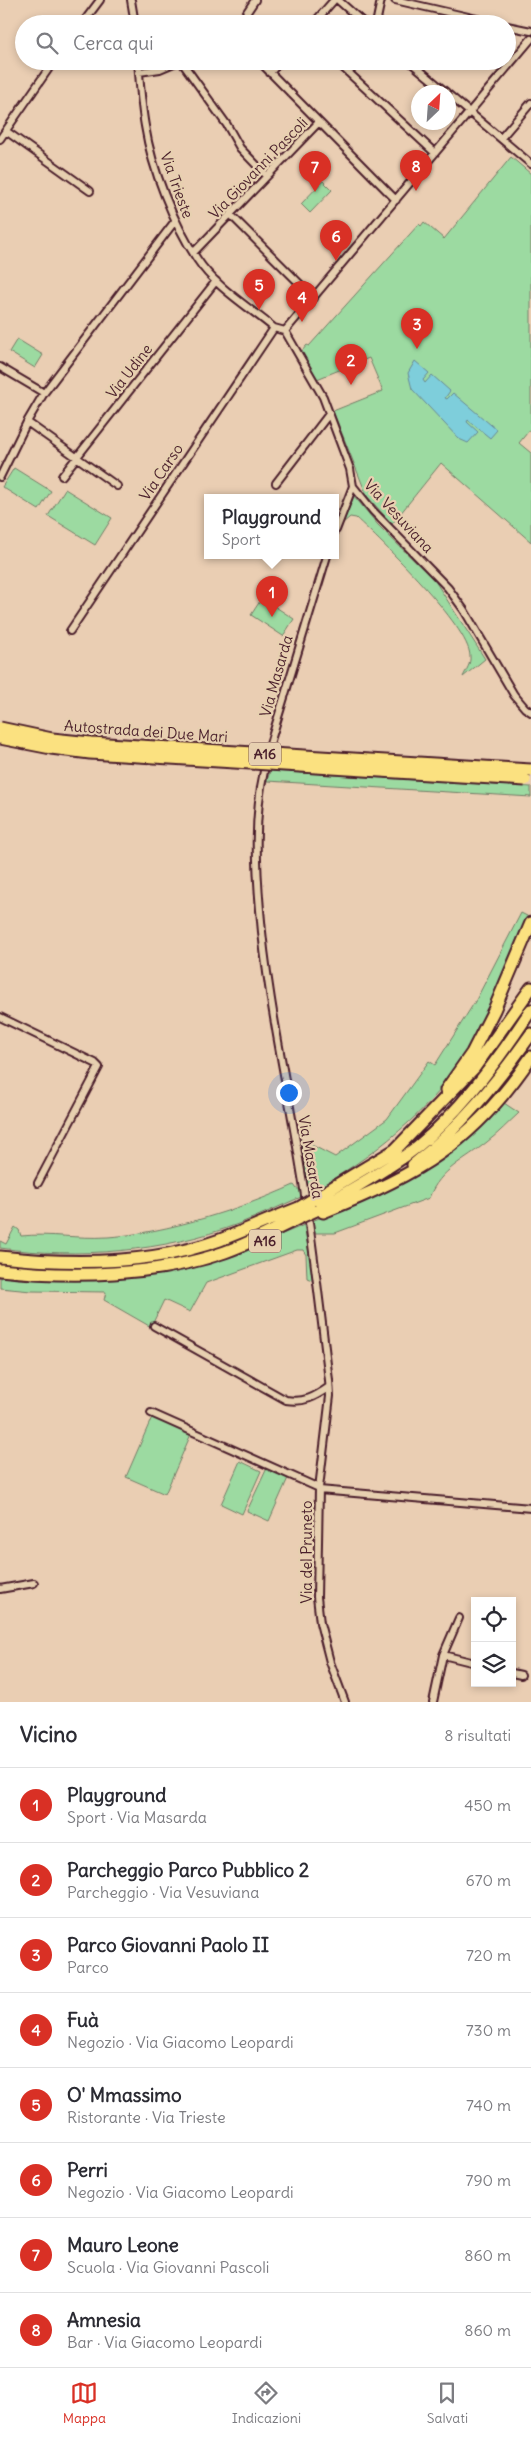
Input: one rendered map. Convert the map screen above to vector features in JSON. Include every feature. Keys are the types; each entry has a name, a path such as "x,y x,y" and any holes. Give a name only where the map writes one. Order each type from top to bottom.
{"highway":[{"name":"Autostrada dei Due Mari","path":"0,728 52,739 91,743 530,778"},
{"name":"Autostrada dei Due Mari","path":"0,738 90,753 530,778"},
{"path":"424,1122 472,1053 494,1010 531,923"},
{"path":"313,1209 395,1150 424,1122 474,1068 531,988"},
{"path":"313,1209 406,1155 440,1124 488,1072 529,1013"},
{"path":"371,1191 418,1161 463,1119 502,1075 531,1034"},
{"path":"371,1191 428,1162 473,1129 504,1094 531,1057"},
{"name":"A16","path":"0,1270 58,1275 107,1274 179,1264 263,1242 313,1209 371,1191"},
{"path":"0,1257 36,1261 109,1261 178,1252 300,1216"}],"street":[{"path":"89,15 100,0"},
{"path":"131,0 134,15"},
{"path":"245,15 255,0"},
{"path":"322,15 334,0"},
{"path":"338,0 355,15"},
{"path":"378,15 381,0"},
{"path":"395,0 460,15"},
{"path":"516,28 531,31"},
{"path":"516,57 531,39"},
{"path":"0,140 48,70"},
{"path":"139,72 153,70"},
{"path":"187,70 227,125 240,148 267,176"},
{"path":"346,70 436,154"},
{"path":"419,70 437,85"},
{"path":"285,331 505,70"},
{"name":"Via Trieste","path":"139,72 145,128 151,154 175,221 197,259 216,281 274,328 285,331"},
{"path":"270,72 396,200"},
{"path":"456,101 531,164"},
{"path":"501,138 531,103"},
{"name":"Via Giovanni Pascoli","path":"194,252 320,122"},
{"path":"6,131 90,191"},
{"path":"230,214 314,298"},
{"path":"0,477 2,467 44,394 175,221"},
{"name":"Via Udine","path":"62,476 216,281"},
{"name":"Via Carso","path":"70,632 274,328"},
{"name":"Via Vesuviana","path":"285,331 310,374 329,414 350,469 353,486 373,511 448,588 464,610 514,695 531,712"},
{"path":"0,367 44,394"},
{"path":"276,483 329,414"},
{"path":"27,422 117,486"},
{"path":"339,522 353,486"},
{"name":"Via Masarda","path":"269,747 326,559"},
{"path":"522,704 531,704"},
{"name":"Via Masarda","path":"264,771 259,792 257,822 257,879 263,950 270,1002 302,1172 330,1387 319,1489"},
{"path":"0,1017 95,1063 99,1068 38,1183"},
{"path":"154,1326 286,1400 298,1402 308,1400 330,1387"},
{"path":"151,1413 319,1489 531,1508"},
{"name":"Via del Pruneto","path":"319,1489 316,1596 328,1655 345,1702"},
{"path":"0,1589 34,1583"},
{"path":"433,1702 444,1655 459,1618"},
{"path":"444,1655 471,1662"},
{"path":"516,1673 521,1675"}],"green space":[{"path":"511,157 531,174 531,428 519,443 531,453 531,542 441,463 392,524 367,496 333,411 383,391 369,358 317,379 301,352 307,345 309,346 419,224 421,226 424,222 444,239"},
{"path":"323,181 332,190 310,213 301,204"},
{"path":"17,339 43,355 35,368 9,352"},
{"path":"14,468 51,491 39,510 2,487"},
{"path":"65,489 112,518 95,545 48,516"},
{"path":"354,496 378,525 435,581 485,659 463,677 470,659 466,642 440,605 403,564 356,518 350,517 343,523"},
{"path":"262,598 294,619 283,636 251,615"},
{"path":"270,771 531,787 531,797 267,781"},
{"path":"521,913 527,916 529,920 509,968 480,1033 455,1071 438,1092 399,1131 356,1164 309,1193 300,1139 335,1157 387,1119 429,1061 435,1065 476,1000"},
{"path":"504,1103 519,1113 491,1139 446,1172 429,1198 335,1233 314,1233 312,1221 359,1199 446,1151 481,1126"},
{"path":"294,1185 297,1189 301,1189 301,1197 238,1224 180,1241 120,1251 90,1253 60,1253 0,1248 0,1241 6,1244 15,1227 19,1230 21,1236 108,1237 130,1235 154,1231 227,1211"},
{"path":"304,1225 314,1281 307,1278 306,1255 303,1250 297,1250 206,1283 190,1312 164,1300 151,1327 104,1300 106,1292 31,1291 0,1288 0,1272 98,1277 242,1251"},
{"path":"152,1417 191,1434 165,1494 126,1477"},
{"path":"240,1461 261,1471 242,1514 221,1504"},
{"path":"267,1468 288,1478 269,1521 247,1511"}],"water":[{"path":"415,361 429,373 423,380 425,383 432,375 450,391 445,398 447,399 453,393 497,430 490,438 468,420 467,422 478,432 468,443 459,439 412,389 408,373"}],"place":[{"name":"Amnesia","path":"416,191"},
{"name":"Mauro Leone","path":"315,192"},
{"name":"Perri","path":"336,261"},
{"name":"O' Mmassimo","path":"259,310"},
{"name":"Fuà","path":"302,322"},
{"name":"Parco Giovanni Paolo II","path":"417,349"},
{"name":"Parcheggio Parco Pubblico 2","path":"351,385"},
{"name":"Playground","path":"272,617"}]}
